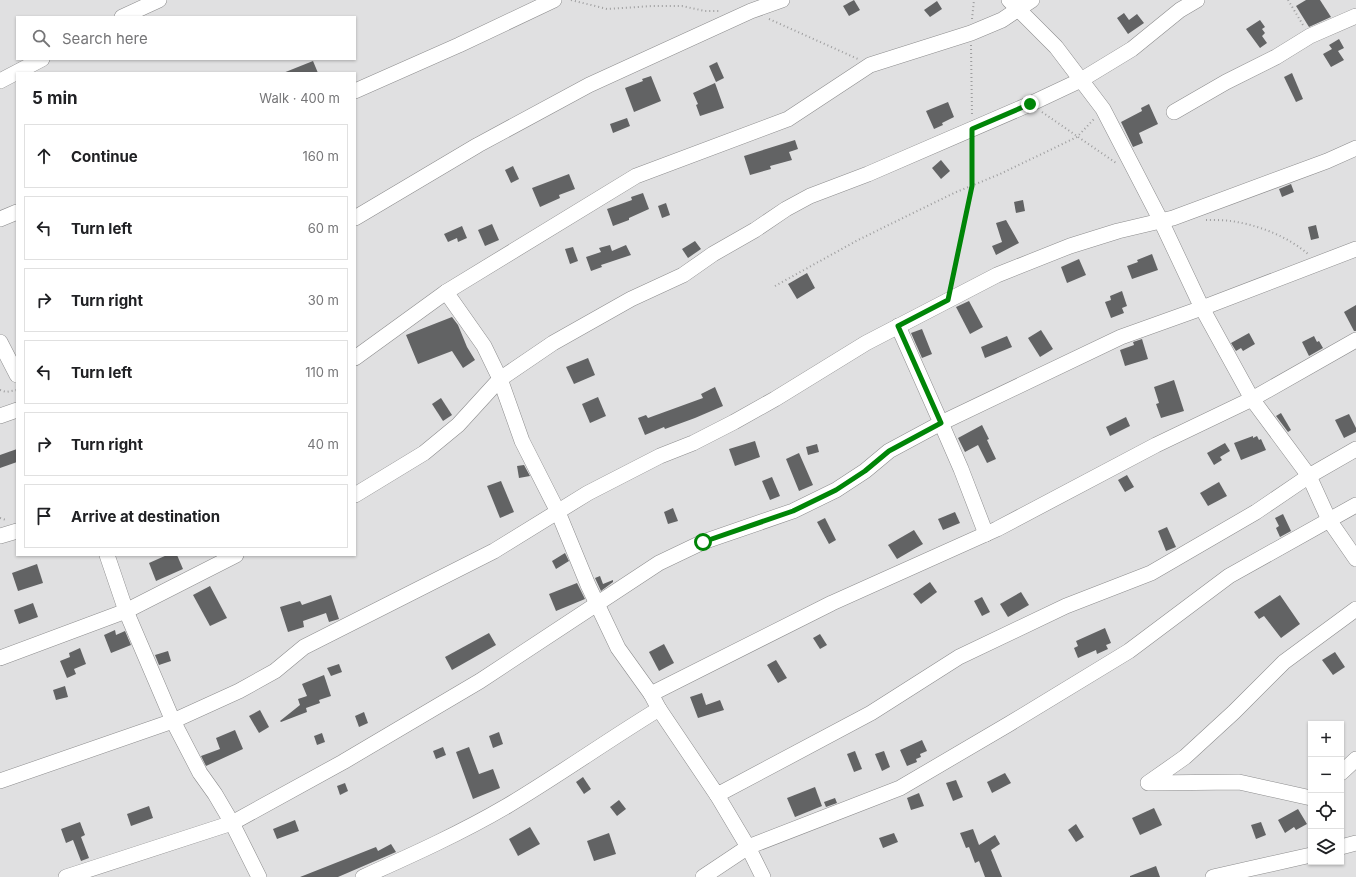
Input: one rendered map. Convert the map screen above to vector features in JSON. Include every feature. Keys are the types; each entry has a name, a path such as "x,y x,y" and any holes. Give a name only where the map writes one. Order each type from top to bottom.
{"street":[{"path":"124,16 159,0"},
{"path":"356,91 459,45 554,0"},
{"path":"356,217 478,145 589,85 751,11 782,0"},
{"path":"356,357 446,292 636,176 788,119 870,65 971,33 1002,20 1014,5 1032,0"},
{"path":"356,494 424,453 458,425 500,379 553,343 630,299 683,275 713,254 810,196 868,174 1030,104 1081,80 1132,49 1180,10 1197,0"},
{"path":"1014,5 1056,47 1103,110 1161,221 1202,308 1252,399 1309,476 1329,520 1356,559"},
{"path":"1174,112 1310,36 1356,16"},
{"path":"17,72 40,60"},
{"path":"0,81 16,73"},
{"path":"0,782 173,721 239,691 275,671 304,647 494,551 594,489 660,456 693,443 734,422 775,399 866,343 997,275 1070,246 1118,231 1173,218 1327,161 1356,148"},
{"path":"0,219 16,212"},
{"path":"66,877 232,823 343,762 480,681 659,563 703,542 793,511 836,490 865,471 889,451 941,423 1121,337 1202,308 1356,249"},
{"path":"446,292 484,346 500,379 522,441 558,512 618,648 651,694 659,709 717,795 748,847 763,877"},
{"path":"898,326 961,469 986,534"},
{"path":"651,694 832,603 986,534 1156,445 1252,399 1356,340"},
{"path":"0,342 16,373"},
{"path":"0,416 16,410"},
{"path":"717,795 871,713 960,657 1066,606 1151,573 1256,512 1309,476 1356,449"},
{"path":"703,877 748,847 900,788 1009,724 1128,650 1229,576 1356,504"},
{"path":"0,536 16,531"},
{"path":"106,556 126,611 173,721 200,773 215,794 232,823 259,877"},
{"path":"0,658 126,611 234,556"},
{"path":"1308,797 1239,782 1148,783 1186,757 1284,662 1356,609"},
{"path":"363,877 432,845 506,806 659,709"},
{"path":"1344,770 1356,759"},
{"path":"1344,846 1356,843"},
{"path":"1213,877 1308,856"}],"path":[{"path":"948,300 972,186 971,33 974,0"},
{"path":"1288,0 1310,36"},
{"path":"1030,104 1120,165"},
{"path":"775,286 858,240 954,193 1077,137 1103,110"},
{"path":"1201,220 1232,222 1264,229 1289,241 1315,260 1322,262"},
{"path":"0,390 6,392 16,390"}],"building":[{"path":"854,0 860,10 849,16 843,6"},
{"path":"1306,0 1320,0 1331,17 1309,27 1296,6"},
{"path":"937,1 942,9 930,17 924,10"},
{"path":"1124,13 1129,20 1137,14 1144,23 1128,34 1117,18"},
{"path":"1260,20 1265,27 1262,29 1265,33 1262,36 1267,43 1260,48 1246,29"},
{"path":"1339,39 1344,48 1338,51 1344,60 1331,67 1323,54 1332,49 1329,45"},
{"path":"313,61 318,72 286,72"},
{"path":"717,62 724,78 716,82 709,66"},
{"path":"1292,73 1303,99 1296,102 1284,77"},
{"path":"651,76 661,101 634,112 625,88"},
{"path":"715,83 724,108 700,116 696,105 698,104 693,93"},
{"path":"948,102 954,117 942,123 943,125 934,129 926,111"},
{"path":"1149,104 1158,124 1139,133 1143,143 1133,147 1121,122 1142,111 1141,108"},
{"path":"627,118 630,126 613,133 610,124"},
{"path":"795,140 798,149 789,152 792,160 770,166 771,169 750,175 744,156"},
{"path":"941,160 950,171 941,179 932,168"},
{"path":"513,166 519,179 511,183 505,170"},
{"path":"569,174 575,189 559,195 560,198 540,207 532,188"},
{"path":"1291,184 1294,192 1282,197 1279,189"},
{"path":"643,193 649,209 629,218 629,220 613,226 607,209 632,200 631,197"},
{"path":"1023,200 1025,211 1016,213 1014,202"},
{"path":"666,203 670,215 662,218 658,206"},
{"path":"1006,220 1019,243 996,255 992,246 1002,242 996,223"},
{"path":"492,224 499,240 485,246 478,230"},
{"path":"1316,225 1319,238 1311,240 1308,227"},
{"path":"462,226 467,238 458,242 457,238 448,242 444,234"},
{"path":"695,241 701,249 688,258 682,249"},
{"path":"610,245 612,251 626,245 631,255 601,265 602,267 591,271 586,257 601,252 599,248"},
{"path":"573,247 578,261 570,264 565,249"},
{"path":"1152,254 1158,270 1132,279 1127,266"},
{"path":"1079,259 1086,275 1067,283 1061,267"},
{"path":"807,273 815,288 797,299 788,284"},
{"path":"1122,291 1127,306 1122,308 1124,313 1111,318 1105,302 1111,300 1110,296"},
{"path":"969,301 983,327 970,334 956,307"},
{"path":"1356,305 1356,331 1354,331 1344,312"},
{"path":"452,317 458,325 467,347 475,360 463,368 452,351 418,364 406,335"},
{"path":"922,329 932,354 922,358 911,333"},
{"path":"1041,330 1053,349 1040,357 1028,338"},
{"path":"1249,333 1255,344 1243,351 1241,348 1236,351 1231,343"},
{"path":"1007,336 1012,347 985,358 981,347"},
{"path":"1314,336 1323,348 1309,356 1302,342"},
{"path":"1142,339 1148,359 1125,366 1120,350 1134,345 1133,342"},
{"path":"588,358 595,375 574,384 566,367"},
{"path":"1174,380 1184,411 1161,418 1156,404 1159,403 1154,387"},
{"path":"715,387 723,406 695,418 665,429 664,427 645,435 638,418 646,415 648,418 703,398 701,394"},
{"path":"598,397 606,416 590,423 582,404"},
{"path":"441,398 452,415 443,421 432,404"},
{"path":"1281,413 1291,430 1288,432 1276,416"},
{"path":"1349,414 1356,428 1356,432 1344,438 1335,420"},
{"path":"1126,417 1130,426 1110,436 1106,427"},
{"path":"982,425 996,459 987,463 978,445 965,452 958,438"},
{"path":"1253,436 1253,438 1257,436 1259,440 1261,439 1266,450 1241,460 1234,443"},
{"path":"755,441 760,457 735,466 729,449"},
{"path":"1225,443 1230,451 1220,457 1222,460 1214,465 1207,453"},
{"path":"817,444 819,452 808,455 806,447"},
{"path":"16,449 16,462 0,468 0,455"},
{"path":"799,453 813,485 799,491 786,459"},
{"path":"524,465 530,476 519,478 517,466"},
{"path":"1127,475 1134,487 1125,492 1118,480"},
{"path":"772,477 780,496 770,500 762,481"},
{"path":"501,481 514,512 500,518 487,486"},
{"path":"1219,482 1227,496 1208,506 1200,493"},
{"path":"673,508 678,521 668,524 664,512"},
{"path":"955,512 960,523 943,530 938,519"},
{"path":"1283,514 1291,531 1280,537 1276,528 1279,526 1275,518"},
{"path":"825,518 836,540 829,544 817,522"},
{"path":"1167,527 1176,547 1166,551 1158,531"},
{"path":"914,530 923,544 897,559 888,545"},
{"path":"565,553 569,561 556,569 552,561"},
{"path":"165,556 177,556 183,569 156,581 149,563"},
{"path":"37,564 43,583 18,591 12,573"},
{"path":"600,576 603,584 613,580 613,582 601,591 595,578"},
{"path":"930,582 937,592 921,604 913,594"},
{"path":"577,583 585,599 556,611 549,594"},
{"path":"210,586 227,618 210,626 193,595"},
{"path":"1021,592 1029,605 1008,617 1000,604"},
{"path":"331,595 339,619 329,622 326,613 303,621 304,627 288,632 280,607 300,601 302,605"},
{"path":"1280,595 1300,624 1281,638 1264,616 1259,619 1254,612"},
{"path":"982,597 990,612 982,616 974,601"},
{"path":"33,603 38,617 19,624 14,610"},
{"path":"1105,628 1111,643 1106,645 1108,649 1097,654 1096,650 1078,658 1074,648 1078,646 1076,641"},
{"path":"115,630 116,635 125,631 131,645 111,653 104,635"},
{"path":"489,633 496,645 452,670 445,657"},
{"path":"820,634 827,645 820,649 813,638"},
{"path":"664,644 674,663 659,671 649,652"},
{"path":"80,648 86,664 74,669 76,674 67,678 60,661 70,657 69,653"},
{"path":"168,651 171,661 159,665 155,655"},
{"path":"1335,652 1345,667 1333,675 1322,660"},
{"path":"776,660 787,678 778,683 767,665"},
{"path":"339,664 342,672 331,676 327,668"},
{"path":"324,675 331,696 319,700 320,703 306,708 307,712 281,722 280,721 300,705 298,699 307,696 302,684"},
{"path":"65,686 68,697 56,700 53,690"},
{"path":"702,693 706,705 720,700 724,710 698,718 690,697"},
{"path":"260,710 269,727 259,733 249,716"},
{"path":"364,712 368,723 359,727 355,716"},
{"path":"235,730 243,749 206,766 201,756 220,749 216,738"},
{"path":"499,732 503,744 493,748 489,736"},
{"path":"322,733 325,742 317,745 314,736"},
{"path":"922,740 927,751 920,754 921,757 916,759 917,762 907,766 900,750"},
{"path":"443,747 446,755 436,759 433,751"},
{"path":"469,747 479,774 493,769 500,788 473,799 456,752"},
{"path":"855,751 862,769 854,772 847,754"},
{"path":"884,751 890,767 882,771 875,754"},
{"path":"1005,773 1011,783 992,793 987,782"},
{"path":"583,777 591,789 584,794 576,782"},
{"path":"956,780 963,797 953,801 946,783"},
{"path":"345,783 348,791 340,795 337,786"},
{"path":"815,787 822,806 795,817 787,798"},
{"path":"919,793 924,806 911,810 907,798"},
{"path":"835,798 837,803 826,807 824,802"},
{"path":"619,800 626,809 617,816 610,807"},
{"path":"149,806 153,818 131,826 127,814"},
{"path":"1154,808 1162,825 1140,835 1132,818"},
{"path":"1298,809 1307,824 1296,830 1294,827 1285,833 1278,820"},
{"path":"295,820 299,831 277,839 273,829"},
{"path":"80,822 85,835 81,837 89,858 81,861 73,840 66,843 61,829"},
{"path":"1261,822 1266,835 1256,839 1251,825"},
{"path":"1076,824 1084,837 1076,842 1068,830"},
{"path":"530,827 540,844 518,856 509,839"},
{"path":"973,829 979,845 995,835 1000,844 991,850 1002,877 985,877 979,861 975,863 969,847 966,848 960,833"},
{"path":"609,833 616,854 594,861 587,841"},
{"path":"894,833 898,842 883,848 879,838"},
{"path":"391,844 396,852 338,877 300,877 376,847 378,851"},
{"path":"1156,866 1160,877 1130,877 1130,876"}],"route":[{"path":"703,542 793,511 836,490 865,471 889,451 941,423 898,326 948,300 972,186 972,129 1030,104"}]}
